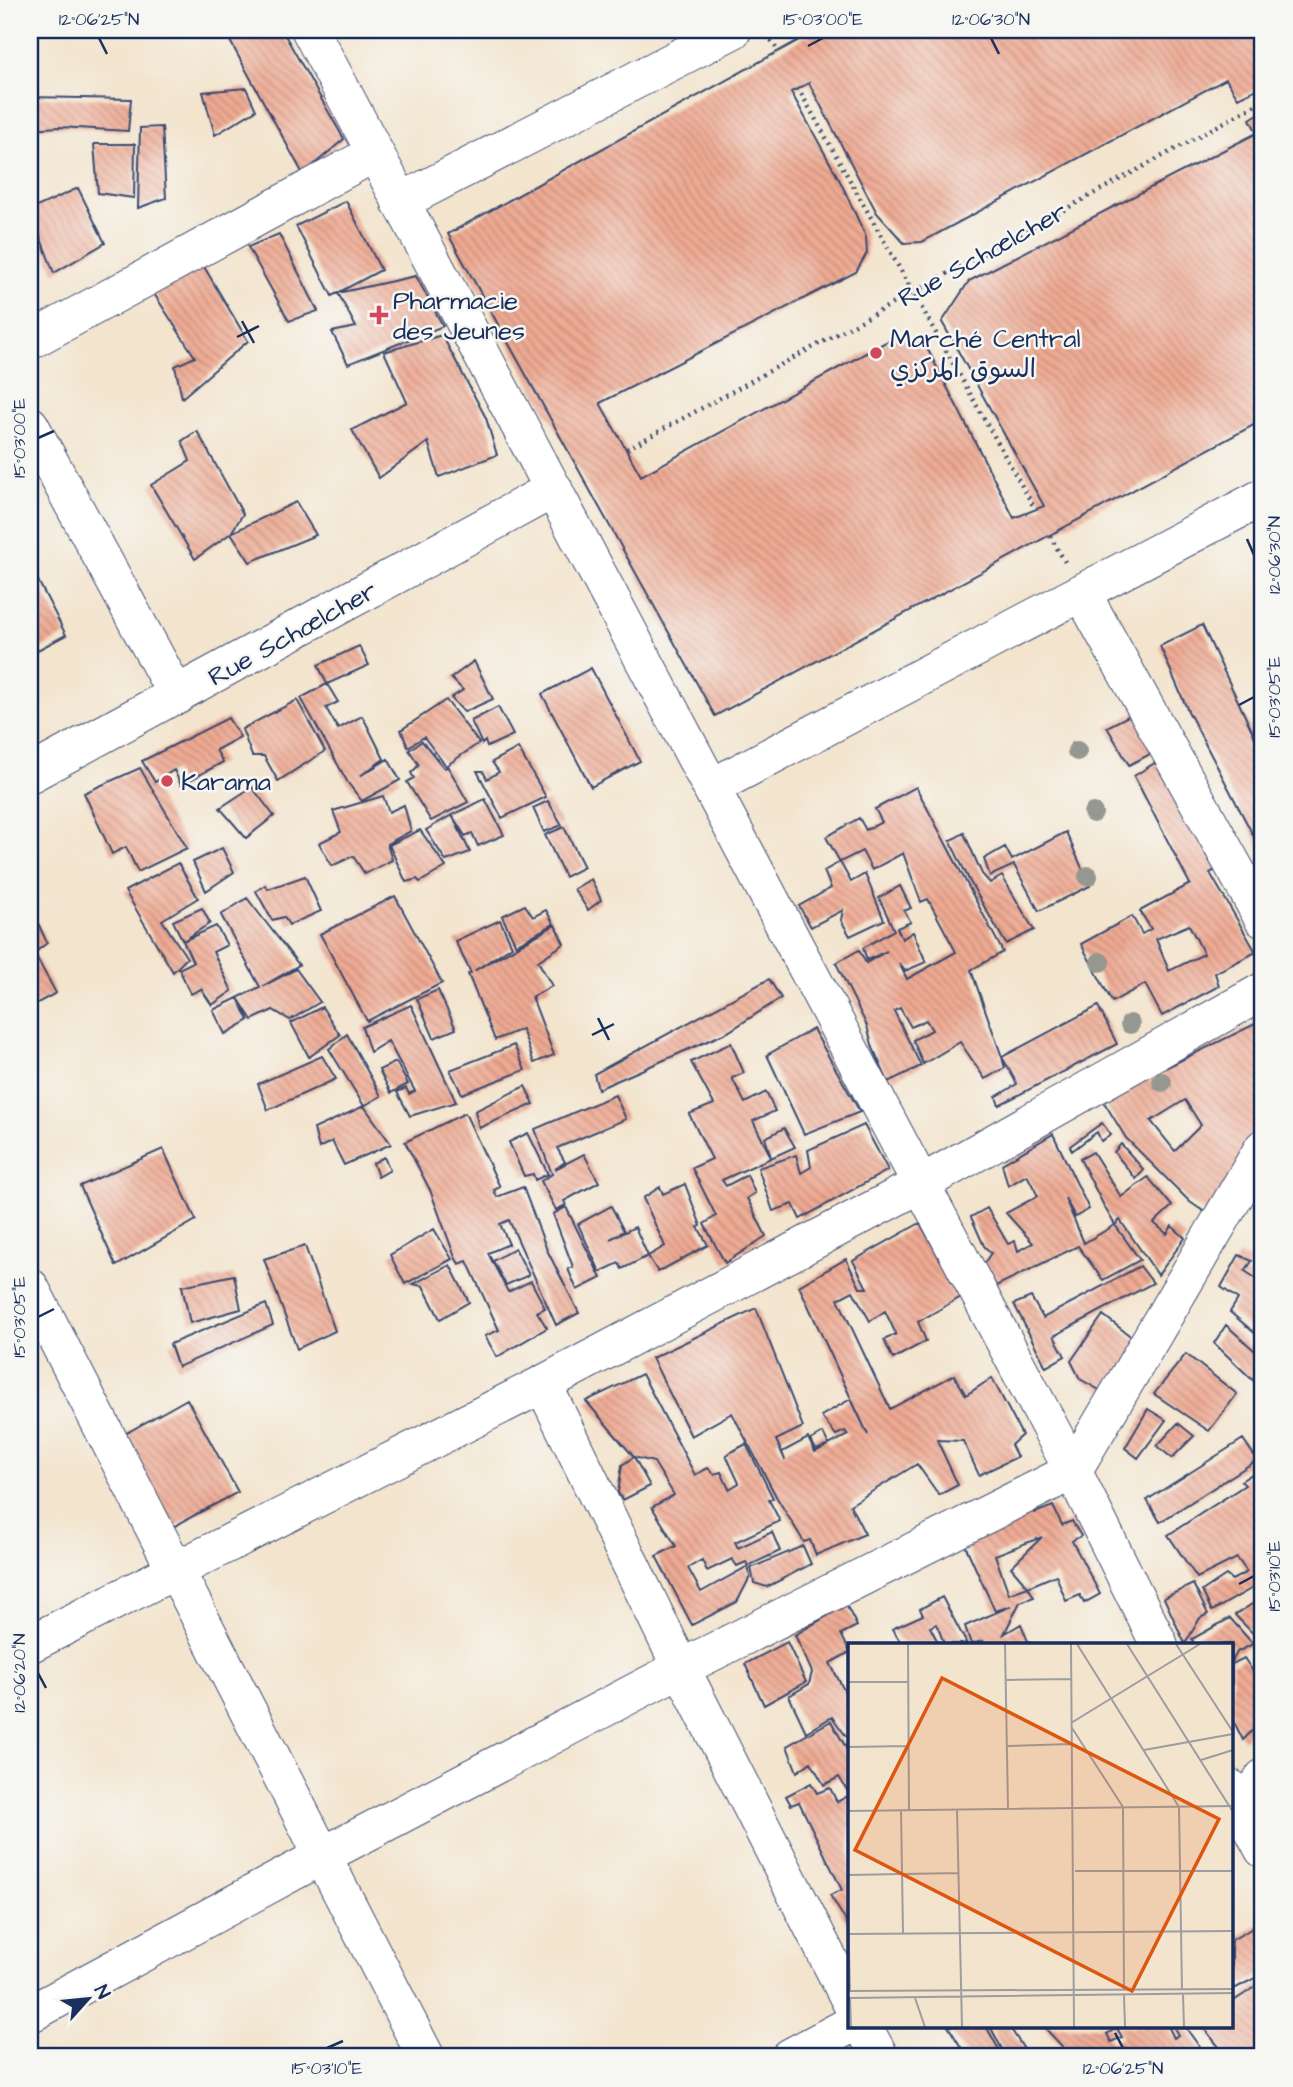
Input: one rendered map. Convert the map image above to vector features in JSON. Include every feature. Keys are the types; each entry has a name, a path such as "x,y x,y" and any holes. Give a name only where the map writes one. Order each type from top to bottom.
{"street":[{"path":"310,30 712,787 919,1185 1073,1471 1159,1643"},
{"path":"400,202 733,30"},
{"path":"30,341 375,153"},
{"path":"30,425 177,696"},
{"name":"Rue Schœlcher","path":"30,774 554,489"},
{"path":"712,787 1263,497"},
{"path":"1082,593 1263,919"},
{"path":"30,1644 542,1384 919,1185 1263,991"},
{"path":"30,2014 324,1855 681,1668 1073,1471 1263,1148"},
{"path":"30,1287 177,1567 426,2057"},
{"path":"542,1384 681,1668 848,1997"},
{"path":"1263,1778 1235,1806 1263,1849"},
{"path":"790,2057 848,2026"},
{"path":"864,2028 880,2057"}],"path":[{"path":"766,30 778,52"},
{"path":"799,88 1035,509"},
{"name":"Rue Schœlcher","path":"627,449 1263,101"}],"building":[{"path":"224,30 282,30 344,139 303,174"},
{"name":"Marché Central السوق المركزي","path":"817,30 1257,30 1263,41 1263,86 1238,98 1226,79 922,242 904,243 877,213 809,83 791,92 841,183 866,237 867,253 856,272 600,403 641,476 886,342 905,336 927,348 1014,518 1044,506 942,322 969,281 1257,133 1250,119 1263,111 1263,420 715,716 448,234"},
{"path":"246,88 256,110 215,135 203,92"},
{"path":"30,97 131,99 128,131 59,127 30,129"},
{"path":"162,127 166,198 138,208 140,128"},
{"path":"94,144 135,144 134,198 98,193"},
{"path":"78,188 105,243 54,273 30,210"},
{"path":"346,201 381,270 332,296 296,226"},
{"path":"279,234 318,311 289,321 248,247"},
{"path":"200,260 248,341 182,398 175,366 195,357 151,289"},
{"path":"416,276 443,326 348,364 332,332 356,327 338,293"},
{"path":"442,335 486,418 497,455 439,477 428,442 379,478 352,430 407,402 384,352"},
{"path":"197,431 243,514 231,533 195,559 151,485 190,461 182,441"},
{"path":"296,502 316,535 250,562 231,533"},
{"path":"30,565 66,635 30,654"},
{"path":"1202,625 1263,754 1263,854 1188,711 1160,646"},
{"path":"359,646 369,665 327,684 318,665"},
{"path":"474,661 493,699 464,712 451,698 463,690 451,678"},
{"path":"591,668 640,761 591,787 542,694"},
{"path":"327,684 338,702 326,708 338,729 362,716 384,759 360,776 388,759 400,780 362,801 348,783 301,698"},
{"path":"297,700 325,751 278,781 264,756 252,756 242,729"},
{"path":"446,700 479,743 446,766 424,737 408,747 401,730"},
{"path":"498,707 513,735 487,747 485,741 482,744 471,721"},
{"path":"1136,712 1160,749 1129,765 1107,727"},
{"path":"228,718 240,737 216,750 223,762 181,785 174,770 155,782 142,761"},
{"path":"422,741 444,768 448,767 468,802 431,821 407,782 414,778 411,773 419,765 409,750"},
{"path":"518,748 546,797 502,818 477,771 483,771 487,779 499,772 492,762"},
{"path":"1161,759 1221,867 1210,873 1256,952 1215,973 1219,986 1162,1016 1145,984 1112,1002 1081,944 1132,916 1142,934 1151,929 1140,911 1190,884 1134,776","holes":["1189,925 1204,954 1169,971 1156,939"]},
{"path":"140,768 187,848 138,872 126,847 112,854 84,793"},
{"path":"252,787 274,816 246,838 220,808"},
{"path":"916,787 1003,952 971,970 1005,1068 985,1079 960,1042 923,1064 913,1040 932,1030 926,1020 911,1027 900,1008 894,1011 921,1066 888,1082 873,1048 867,1026 836,963 859,950 866,963 887,951 867,960 863,948 894,930 879,898 900,886 911,908 904,911 911,922 897,928 902,939 913,932 926,962 905,971 899,963 907,979 956,952 928,899 921,902 903,853 872,870 862,851 840,862 826,837 859,818 866,830 882,822 875,809"},
{"path":"383,796 389,812 404,805 411,831 387,844 392,860 365,874 353,856 332,866 319,843 341,832 333,811"},
{"path":"485,799 504,835 478,846 472,833 465,836 452,815"},
{"path":"548,801 562,825 544,832 533,808"},
{"path":"452,815 470,852 446,861 426,830"},
{"path":"564,827 584,867 565,877 545,835"},
{"path":"420,830 446,867 420,882 417,879 406,882 389,845"},
{"path":"1066,832 1090,886 1039,911 1014,865 990,876 984,859 1005,847 1012,860"},
{"path":"964,833 982,874 990,883 1002,876 1034,930 1006,944 950,841"},
{"path":"222,848 234,872 206,891 193,862"},
{"path":"840,862 851,882 865,874 884,920 850,936 841,920 843,910 811,927 799,906 831,888 824,871"},
{"path":"178,863 198,898 162,920 187,958 173,972 125,891"},
{"path":"305,876 321,911 289,925 284,917 272,920 256,891 265,885 268,889"},
{"path":"591,879 601,900 588,910 574,889"},
{"path":"395,896 442,983 367,1021 320,934"},
{"path":"247,898 299,965 263,986 296,969 320,1002 290,1020 273,1010 252,1020 238,998 249,1020 225,1034 213,1010 260,987 221,915"},
{"path":"525,905 533,917 546,910 554,924 516,945 502,916"},
{"path":"202,908 210,923 183,941 173,921"},
{"path":"34,914 47,943 34,953 56,993 30,1007 30,915"},
{"path":"500,920 512,946 474,971 555,925 564,944 538,961 552,986 532,997 554,1055 534,1063 522,1029 495,1040 468,974 471,973 455,941"},
{"path":"216,926 227,945 213,952 232,991 212,1005 201,989 191,994 179,969 193,962 183,941"},
{"path":"769,979 781,998 728,1032 598,1089 594,1074"},
{"path":"438,990 456,1029 434,1038 417,999"},
{"path":"411,1005 456,1102 410,1116 397,1092 406,1088 409,1094 415,1091 388,1041 370,1052 362,1027"},
{"path":"1098,1006 1117,1044 999,1105 996,1097 1017,1084 1002,1057"},
{"path":"322,1007 340,1035 309,1057 291,1023"},
{"path":"1263,1020 1263,1137 1215,1219 1190,1202 1126,1138 1102,1099","holes":["1185,1100 1201,1125 1175,1151 1151,1121"]},
{"path":"813,1029 860,1112 804,1134 767,1055"},
{"path":"347,1034 381,1096 364,1106 329,1049"},
{"path":"731,1043 744,1073 732,1078 745,1103 766,1092 775,1111 753,1121 771,1157 765,1138 784,1128 795,1147 722,1180 726,1186 747,1175 755,1193 747,1198 766,1236 725,1263 704,1224 716,1216 692,1168 712,1159 689,1114 714,1104 691,1062"},
{"path":"514,1045 525,1070 462,1094 450,1070"},
{"path":"322,1056 336,1079 268,1110 258,1084"},
{"path":"396,1062 408,1084 391,1093 379,1070"},
{"path":"525,1086 534,1104 479,1128 475,1111"},
{"path":"615,1095 626,1119 557,1148 565,1162 555,1169 584,1154 599,1182 564,1201 566,1205 556,1210 541,1181 552,1174 535,1129"},
{"path":"364,1106 391,1144 344,1165 332,1141 319,1148 314,1129"},
{"path":"465,1113 500,1187 494,1190 497,1197 523,1187 547,1250 579,1313 556,1325 509,1220 500,1224 509,1244 488,1253 508,1292 531,1281 545,1308 537,1312 547,1328 497,1357 485,1336 499,1330 467,1261 459,1264 455,1257 430,1190 405,1142"},
{"path":"1102,1123 1111,1135 1101,1141 1097,1132 1072,1151 1070,1146"},
{"path":"864,1125 888,1170 800,1219 793,1204 773,1211 758,1168 796,1155 801,1173 811,1167 808,1150"},
{"path":"528,1133 548,1174 535,1180 533,1174 524,1176 509,1142"},
{"path":"1053,1134 1089,1209 1075,1217 1065,1198 1084,1243 1115,1225 1140,1260 1103,1280 1078,1246 996,1286 983,1265 991,1253 984,1246 971,1217 987,1208 1008,1244 1015,1241 1018,1251 1033,1243 1006,1213 1038,1196 1027,1175 1008,1186 1002,1164"},
{"path":"1121,1144 1144,1170 1136,1179 1114,1152"},
{"path":"163,1149 196,1220 116,1266 80,1186"},
{"path":"1093,1152 1121,1197 1148,1177 1172,1206 1154,1223 1167,1234 1172,1226 1185,1238 1158,1275 1120,1220 1115,1225 1105,1208 1080,1159"},
{"path":"384,1157 390,1170 378,1177 373,1163"},
{"path":"685,1184 701,1226 698,1227 708,1245 658,1272 648,1256 665,1246 643,1198 660,1187 663,1194"},
{"path":"611,1206 624,1231 610,1239 635,1227 648,1256 622,1269 619,1263 600,1272 578,1224"},
{"path":"566,1207 601,1278 577,1290 568,1269 573,1267 553,1214"},
{"path":"920,1223 961,1297 918,1322 926,1341 893,1359 884,1340 896,1334 885,1311 870,1321 853,1291 838,1299 890,1409 954,1375 966,1395 992,1378 1022,1435 1011,1445 1017,1457 979,1475 963,1441 937,1440 958,1485 939,1495 917,1464 850,1505 865,1534 816,1555 810,1540 804,1542 777,1498 732,1413 691,1436 652,1358 756,1308 803,1427 776,1440 785,1460 782,1452 808,1438 815,1452 848,1435 845,1431 836,1435 821,1416 851,1399 868,1435 799,1286 846,1259 860,1288 867,1288 853,1261"},
{"path":"434,1229 452,1259 405,1284 390,1255"},
{"path":"305,1246 335,1331 297,1349 264,1259"},
{"path":"515,1248 529,1275 506,1285 493,1261"},
{"path":"1239,1255 1252,1261 1245,1271 1263,1283 1258,1290 1263,1292 1263,1340 1230,1312 1238,1299 1221,1287"},
{"path":"450,1265 469,1302 440,1319 423,1286 413,1284"},
{"path":"1140,1266 1153,1283 1054,1336 1065,1356 1046,1367 1014,1304 1031,1297 1043,1318"},
{"path":"234,1275 241,1309 190,1323 182,1286"},
{"path":"266,1304 273,1325 178,1367 170,1344"},
{"path":"1103,1315 1142,1345 1110,1396 1080,1379 1071,1361"},
{"path":"1226,1325 1263,1358 1263,1382 1259,1386 1214,1343"},
{"path":"1186,1354 1237,1394 1209,1431 1154,1394"},
{"path":"642,1374 695,1475 708,1468 714,1474 721,1472 729,1489 739,1483 726,1455 746,1444 773,1498 769,1500 780,1521 735,1542 738,1548 772,1532 780,1551 748,1566 750,1577 737,1602 692,1625 656,1556 676,1546 652,1507 674,1495 654,1462 634,1457 586,1401","holes":["732,1559 737,1566 746,1562 748,1566 701,1592 688,1568 702,1560 707,1571"]},
{"path":"187,1399 238,1492 173,1527 125,1434"},
{"path":"1148,1409 1166,1420 1138,1458 1125,1448"},
{"path":"1178,1423 1194,1436 1172,1458 1157,1446"},
{"path":"823,1433 829,1445 816,1450 811,1440"},
{"path":"1243,1439 1257,1460 1160,1522 1147,1500"},
{"path":"634,1457 650,1486 623,1500 618,1493 622,1465"},
{"path":"1263,1467 1263,1582 1212,1611 1202,1591 1226,1575 1232,1580 1247,1572 1237,1558 1197,1578 1168,1535 1245,1485 1241,1481"},
{"path":"1031,1500 1035,1513 1053,1506 1062,1525 1072,1521 1081,1536 1072,1541 1100,1594 1084,1603 1080,1595 1066,1601 1056,1575 1028,1587 1034,1597 1020,1602 1004,1634 1021,1624 1029,1643 971,1643 965,1626 1011,1606 995,1611 965,1545","holes":["1042,1537 1011,1567 1028,1587 1009,1594 995,1555"]},
{"path":"803,1546 811,1564 767,1587 754,1583 751,1568"},
{"path":"1193,1584 1208,1614 1200,1618 1186,1643 1185,1643 1164,1598"},
{"path":"942,1597 966,1643 944,1643 937,1624 930,1627 938,1643 901,1643 892,1629 923,1615 920,1609"},
{"path":"1263,1597 1263,1644 1235,1615"},
{"path":"846,1605 857,1626 841,1634 848,1653 830,1663 848,1698 848,1735 846,1736 832,1717 806,1732 789,1696 809,1684 812,1672 795,1635"},
{"path":"1230,1618 1253,1644 1237,1652 1234,1658 1234,1643 1194,1643 1192,1639"},
{"path":"787,1642 806,1682 764,1705 745,1664"},
{"path":"1244,1658 1263,1686 1263,1720 1243,1740 1234,1722 1234,1663"},
{"path":"831,1721 848,1751 848,1792 839,1777 824,1785 811,1762 797,1772 787,1746"},
{"path":"811,1783 817,1793 830,1788 837,1802 848,1796 848,1925 830,1895 842,1890 799,1802 791,1805 786,1796"},
{"path":"1263,1922 1263,1974 1234,1989 1234,1939"},
{"path":"1263,1982 1263,2056 1227,2057 1204,2028 1234,2028 1234,2001"},
{"path":"949,2028 987,2028 1003,2057 967,2057"},
{"path":"991,2028 1010,2028 1029,2057 1006,2057"},
{"path":"1045,2028 1117,2028 1169,2028 1174,2038 1178,2035 1174,2028 1186,2028 1207,2057 1072,2057","holes":["1117,2028 1122,2037 1111,2042 1107,2034"]}],"place":[{"name":"Pharmacie des Jeunes","path":"379,315"},
{"name":"Marché Central السوق المركزي","path":"876,353"},
{"name":"Karama","path":"167,781"}]}
